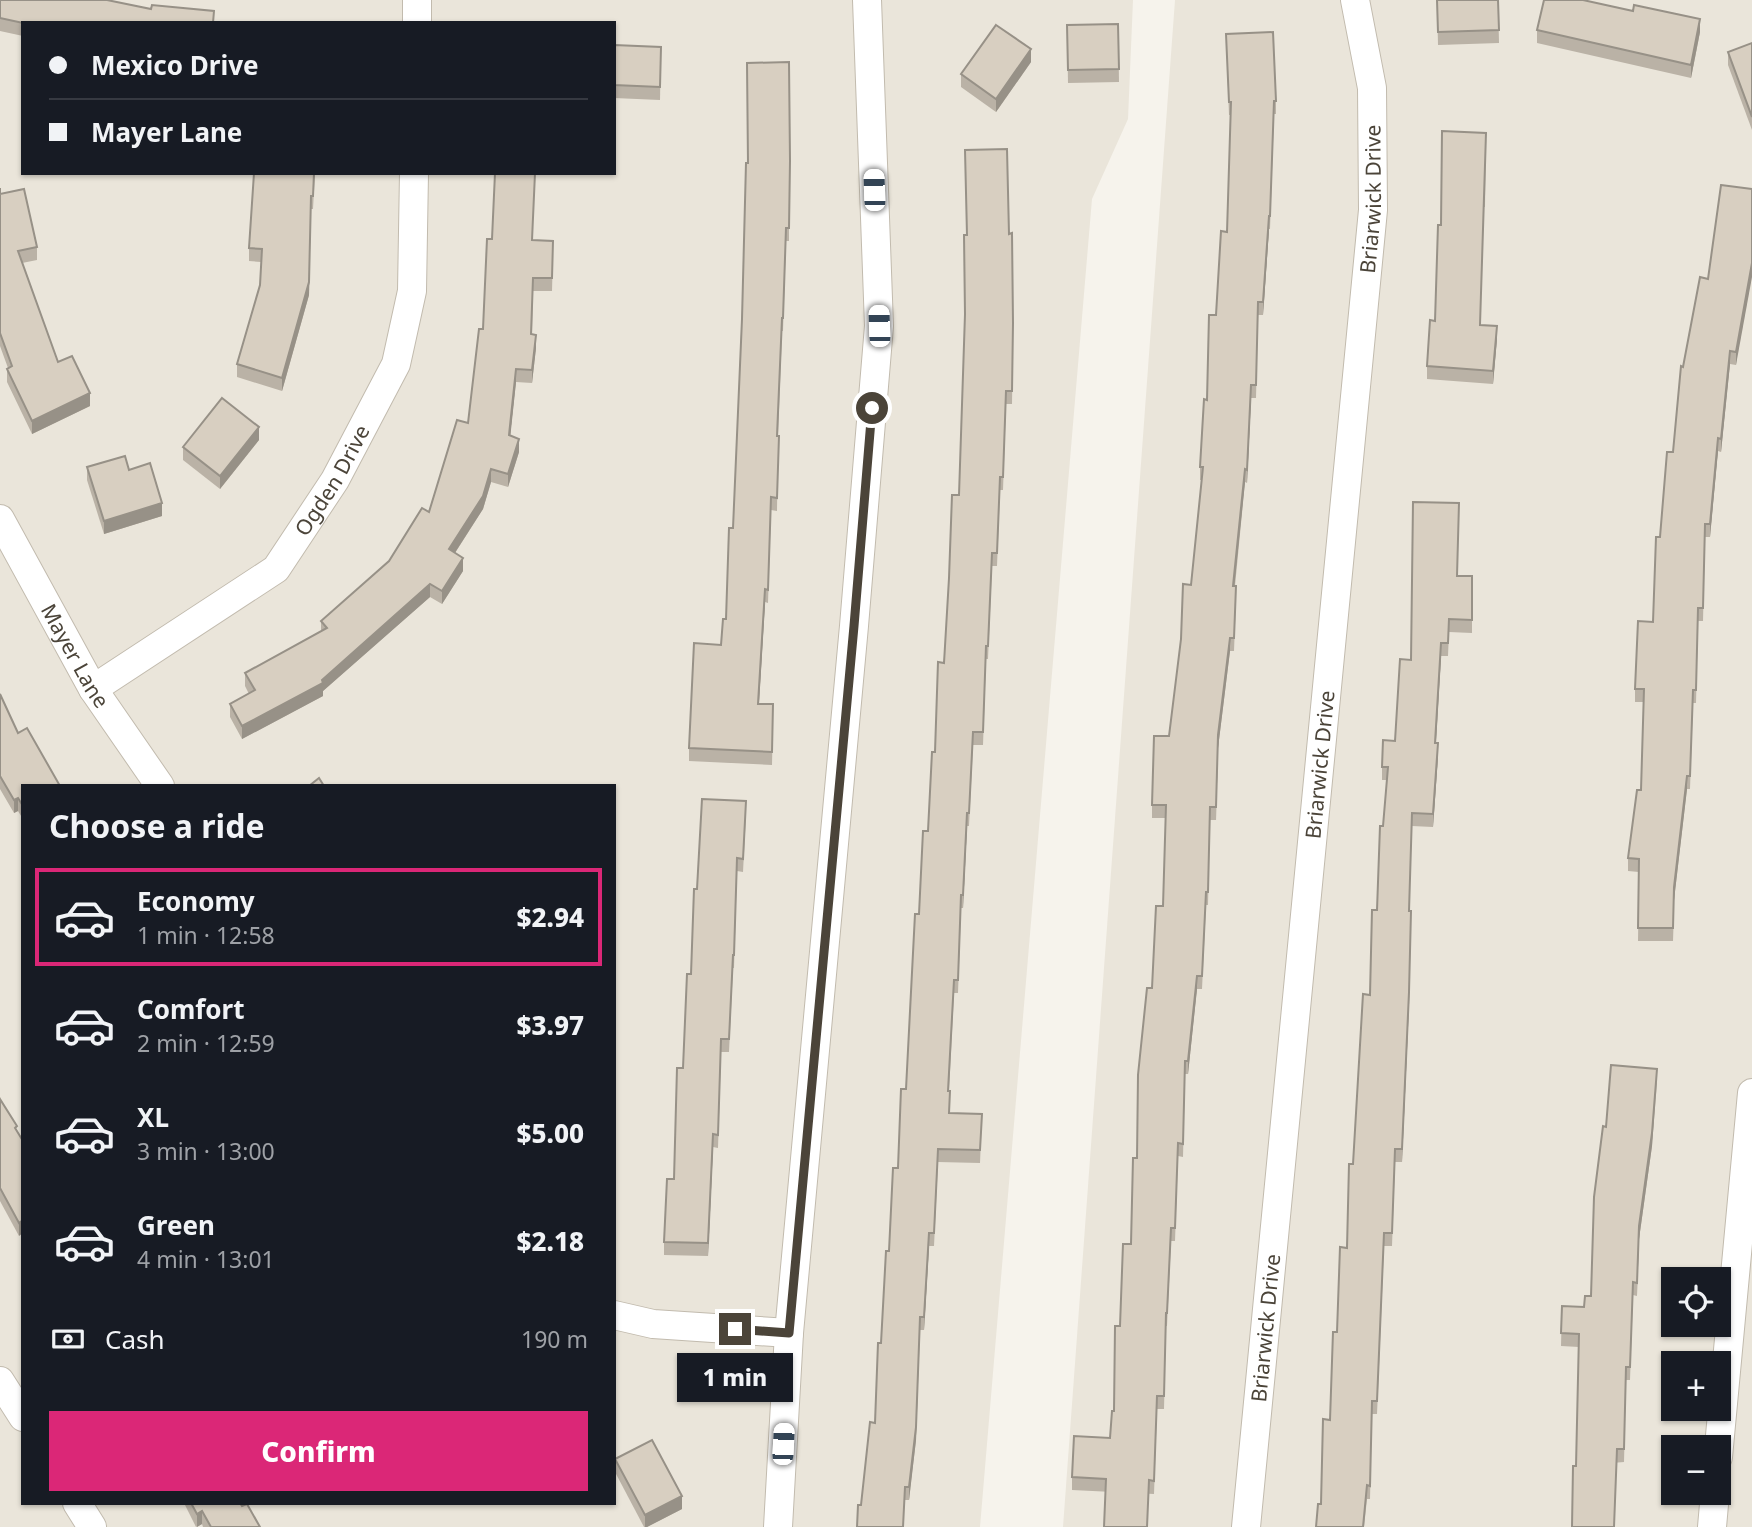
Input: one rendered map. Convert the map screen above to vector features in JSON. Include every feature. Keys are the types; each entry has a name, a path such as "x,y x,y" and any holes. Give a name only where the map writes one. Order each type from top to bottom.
{"street":[{"path":"416,21 417,0"},
{"path":"778,1527 789,1333 879,326 867,0"},
{"name":"Briarwick Drive","path":"1246,1527 1373,210 1372,88 1355,0"},
{"name":"Ogden Drive","path":"93,689 276,569 335,480 396,364 412,291 414,175"},
{"name":"Mayer Lane","path":"0,519 93,689 159,784"},
{"path":"1720,1435 1752,1093"},
{"path":"616,1315 653,1324 789,1333"},
{"path":"0,1381 21,1414"},
{"path":"78,1505 92,1527"},
{"path":"1712,1527 1714,1505"}],"shaded area":[{"path":"0,0 1133,0 1128,119 1092,199 980,1527 0,1527"},
{"path":"1175,0 1752,0 1752,1527 1063,1527"}],"building":[{"path":"0,0 107,0 151,9 152,5 214,11 213,21 21,23 0,18"},
{"path":"1437,0 1498,0 1499,30 1438,32"},
{"path":"1544,0 1583,0 1633,11 1634,5 1700,19 1691,65 1537,30"},
{"path":"1118,24 1119,69 1068,70 1067,25"},
{"path":"996,25 1031,49 996,99 961,74"},
{"path":"1273,32 1276,101 1270,216 1263,302 1258,302 1256,385 1251,385 1247,470 1245,469 1233,586 1236,586 1234,638 1230,638 1218,735 1216,807 1210,807 1202,976 1197,976 1188,1061 1185,1061 1183,1144 1178,1143 1175,1228 1171,1228 1164,1396 1157,1396 1154,1481 1149,1480 1147,1527 1104,1527 1106,1479 1072,1477 1074,1436 1110,1438 1114,1411 1115,1326 1120,1326 1123,1244 1131,1244 1133,1158 1137,1158 1138,1075 1147,988 1152,988 1156,906 1163,906 1166,805 1152,805 1154,736 1169,736 1181,639 1183,584 1191,585 1203,467 1200,467 1204,399 1207,400 1209,315 1216,315 1221,231 1227,232 1231,102 1226,34"},
{"path":"1752,43 1752,117 1728,52"},
{"path":"616,45 661,47 660,87 616,85"},
{"path":"789,62 789,228 786,228 782,318 777,498 771,497 768,590 765,589 758,704 773,704 772,752 689,748 694,643 721,645 723,619 726,619 729,528 733,528 748,163 747,63"},
{"path":"1442,131 1486,133 1480,325 1497,326 1493,371 1427,366 1430,320 1435,321 1438,225 1441,225"},
{"path":"1007,149 1009,234 1012,233 1012,391 1006,391 997,553 992,553 983,732 973,732 961,895 958,980 954,980 948,1091 949,1113 982,1114 980,1150 938,1149 934,1233 929,1233 924,1317 920,1317 916,1427 909,1487 905,1487 903,1527 857,1527 870,1422 875,1423 878,1343 881,1343 886,1251 889,1251 893,1168 898,1168 901,1089 906,1089 915,914 919,914 923,831 928,831 932,752 935,752 938,662 944,663 952,495 959,495 965,314 964,235 967,235 965,150"},
{"path":"254,175 314,175 309,282 282,378 237,364 260,285 262,249 249,248"},
{"path":"495,175 535,175 532,240 553,241 552,278 533,278 531,334 536,335 532,370 516,369 509,435 519,439 508,474 491,469 483,496 449,549 463,558 442,591 430,584 322,680 323,683 242,726 230,704 255,690 245,673 327,628 321,621 389,561 422,508 429,512 457,420 468,423 479,329 483,329 487,239 492,239"},
{"path":"1721,185 1752,189 1752,263 1736,352 1730,351 1710,524 1705,524 1703,608 1698,608 1690,776 1687,776 1674,887 1673,928 1638,928 1639,859 1628,858 1637,790 1641,790 1644,689 1635,689 1638,621 1653,622 1656,537 1660,537 1667,452 1673,452 1681,366 1683,367 1700,277 1708,279"},
{"path":"24,189 37,247 18,251 58,362 72,356 90,393 32,421 7,369 12,366 0,333 0,194"},
{"path":"222,398 259,427 220,476 183,447"},
{"path":"125,456 129,470 150,463 162,503 104,521 87,467"},
{"path":"1413,502 1459,503 1457,576 1472,576 1472,620 1449,619 1448,643 1441,643 1433,814 1412,813 1409,992 1402,1149 1395,1149 1392,1233 1384,1233 1377,1401 1372,1401 1370,1486 1367,1485 1363,1527 1316,1527 1318,1504 1321,1504 1323,1419 1330,1420 1340,1247 1347,1248 1349,1164 1353,1164 1363,994 1370,995 1372,910 1377,910 1380,826 1383,826 1388,767 1382,767 1383,740 1395,741 1400,659 1411,660"},
{"path":"0,694 18,733 27,728 59,784 21,784 21,803 18,798 14,800 0,776"},
{"path":"319,778 323,784 312,784"},
{"path":"702,799 746,801 743,859 737,858 729,1039 721,1039 718,1135 713,1134 708,1243 664,1242 667,1179 674,1179 677,1068 683,1068 687,974 691,974 694,889 697,889"},
{"path":"1611,1065 1657,1069 1652,1133 1639,1226 1637,1283 1633,1282 1630,1367 1626,1367 1624,1449 1617,1449 1614,1527 1572,1527 1579,1334 1561,1333 1562,1306 1584,1307 1585,1296 1591,1296 1594,1197 1603,1126 1606,1127"},
{"path":"0,1099 21,1138 19,1223 0,1188"},
{"path":"652,1440 682,1496 645,1515 616,1458"},
{"path":"192,1505 248,1505 260,1527 211,1527 202,1511 197,1514"}],"route":[{"path":"735,1329 789,1333 872,408"}]}
